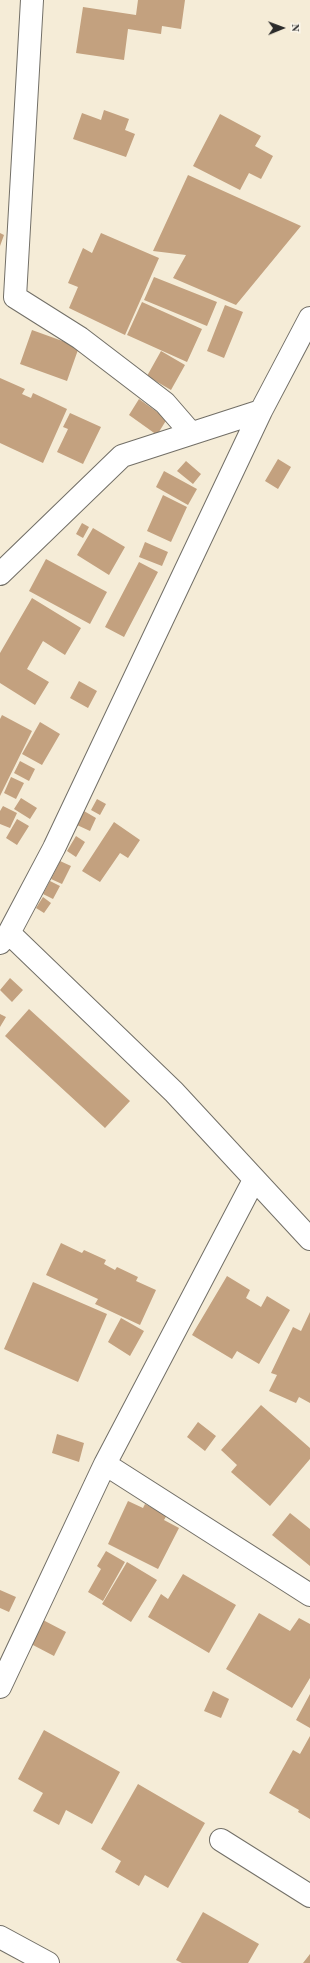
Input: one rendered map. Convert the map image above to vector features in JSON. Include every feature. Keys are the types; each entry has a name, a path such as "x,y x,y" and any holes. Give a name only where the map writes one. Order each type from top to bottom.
{"street":[{"path":"32,0 15,297 80,338 105,356 165,403 191,434"},
{"path":"310,318 261,411 54,848 4,938 174,1092 310,1239"},
{"path":"0,574 122,456 261,411"},
{"path":"0,1687 105,1464 254,1180"},
{"path":"105,1464 310,1594"},
{"path":"222,1840 310,1896"},
{"path":"0,1937 42,1962"}],"building":[{"path":"138,0 185,0 181,29 162,26 161,34 128,29 124,60 76,53 83,7 136,15"},
{"path":"104,110 129,119 125,130 135,134 126,157 73,139 82,113 101,120"},
{"path":"220,114 261,136 255,146 273,156 261,179 249,173 240,190 193,166"},
{"path":"188,175 301,226 236,305 173,278 186,255 153,251"},
{"path":"0,233 4,235 0,246"},
{"path":"101,233 159,258 125,335 69,308 78,287 68,283 83,248 92,253"},
{"path":"154,277 217,302 207,326 144,300"},
{"path":"142,302 202,329 187,362 127,335"},
{"path":"225,305 243,312 224,358 207,351"},
{"path":"32,330 79,347 67,381 20,364"},
{"path":"161,351 185,365 171,390 147,376"},
{"path":"0,378 25,389 22,394 31,398 33,393 67,409 43,463 0,443"},
{"path":"139,399 167,419 157,435 129,415"},
{"path":"70,413 101,427 83,464 57,452 68,429 63,427"},
{"path":"278,459 291,467 278,489 265,481"},
{"path":"186,461 201,474 193,484 177,471"},
{"path":"164,471 197,489 188,505 156,487"},
{"path":"163,495 187,507 171,542 147,531"},
{"path":"82,523 89,527 83,538 76,534"},
{"path":"93,528 125,547 109,575 77,555"},
{"path":"145,542 168,552 162,566 139,557"},
{"path":"46,559 107,592 90,624 29,591"},
{"path":"139,562 158,572 124,637 105,627"},
{"path":"32,598 81,628 65,655 43,641 27,669 49,682 35,705 0,683 0,653"},
{"path":"79,681 97,691 88,708 70,698"},
{"path":"2,715 32,731 0,796 0,719"},
{"path":"40,722 60,734 42,765 22,754"},
{"path":"20,761 35,769 29,781 14,773"},
{"path":"11,777 24,783 16,799 4,793"},
{"path":"21,798 37,808 30,819 14,809"},
{"path":"97,799 106,804 100,815 91,810"},
{"path":"3,806 17,813 10,828 0,824 0,811"},
{"path":"84,811 96,818 90,831 77,825"},
{"path":"17,819 29,826 17,845 6,838"},
{"path":"114,822 140,840 128,858 120,853 100,882 82,871"},
{"path":"76,836 85,842 76,857 67,851"},
{"path":"60,861 71,866 62,884 51,879"},
{"path":"50,881 60,886 53,899 43,894"},
{"path":"43,897 51,903 44,913 36,908"},
{"path":"10,978 23,990 12,1002 0,990"},
{"path":"29,1009 130,1101 105,1128 5,1036"},
{"path":"0,1014 6,1017 0,1027"},
{"path":"61,1243 82,1253 84,1250 106,1260 104,1264 115,1270 117,1267 138,1277 136,1281 156,1290 140,1325 95,1304 98,1299 46,1275"},
{"path":"227,1276 250,1290 246,1298 261,1307 267,1296 290,1310 259,1364 237,1351 232,1359 192,1335"},
{"path":"33,1282 107,1314 78,1382 4,1349"},
{"path":"310,1312 310,1403 299,1397 296,1403 269,1391 277,1375 271,1373 293,1327 301,1331"},
{"path":"121,1318 144,1331 130,1356 108,1342"},
{"path":"261,1405 310,1448 310,1459 270,1506 231,1472 237,1465 221,1450"},
{"path":"198,1422 216,1436 205,1451 187,1437"},
{"path":"57,1434 84,1443 79,1462 52,1453"},
{"path":"128,1501 143,1508 145,1504 167,1515 164,1520 179,1528 158,1569 108,1544"},
{"path":"290,1513 310,1529 310,1566 272,1535"},
{"path":"106,1551 125,1562 103,1601 88,1592 101,1569 97,1566"},
{"path":"127,1562 157,1580 131,1622 102,1604"},
{"path":"183,1574 236,1605 209,1653 148,1617 161,1594 168,1599"},
{"path":"0,1590 16,1597 9,1612 0,1608"},
{"path":"259,1613 290,1631 299,1618 310,1624 310,1678 292,1708 226,1669"},
{"path":"43,1620 66,1632 54,1656 31,1644"},
{"path":"213,1691 229,1699 221,1718 204,1711"},
{"path":"310,1694 310,1728 296,1720"},
{"path":"44,1730 120,1772 92,1824 66,1810 59,1825 33,1811 43,1793 18,1779"},
{"path":"310,1736 310,1819 298,1812 299,1810 269,1793 293,1750 300,1754"},
{"path":"138,1784 205,1823 168,1888 145,1875 139,1886 115,1872 121,1861 101,1849"},
{"path":"203,1912 259,1944 248,1963 182,1963 176,1960"},
{"path":"310,1954 310,1963 303,1963"}]}
